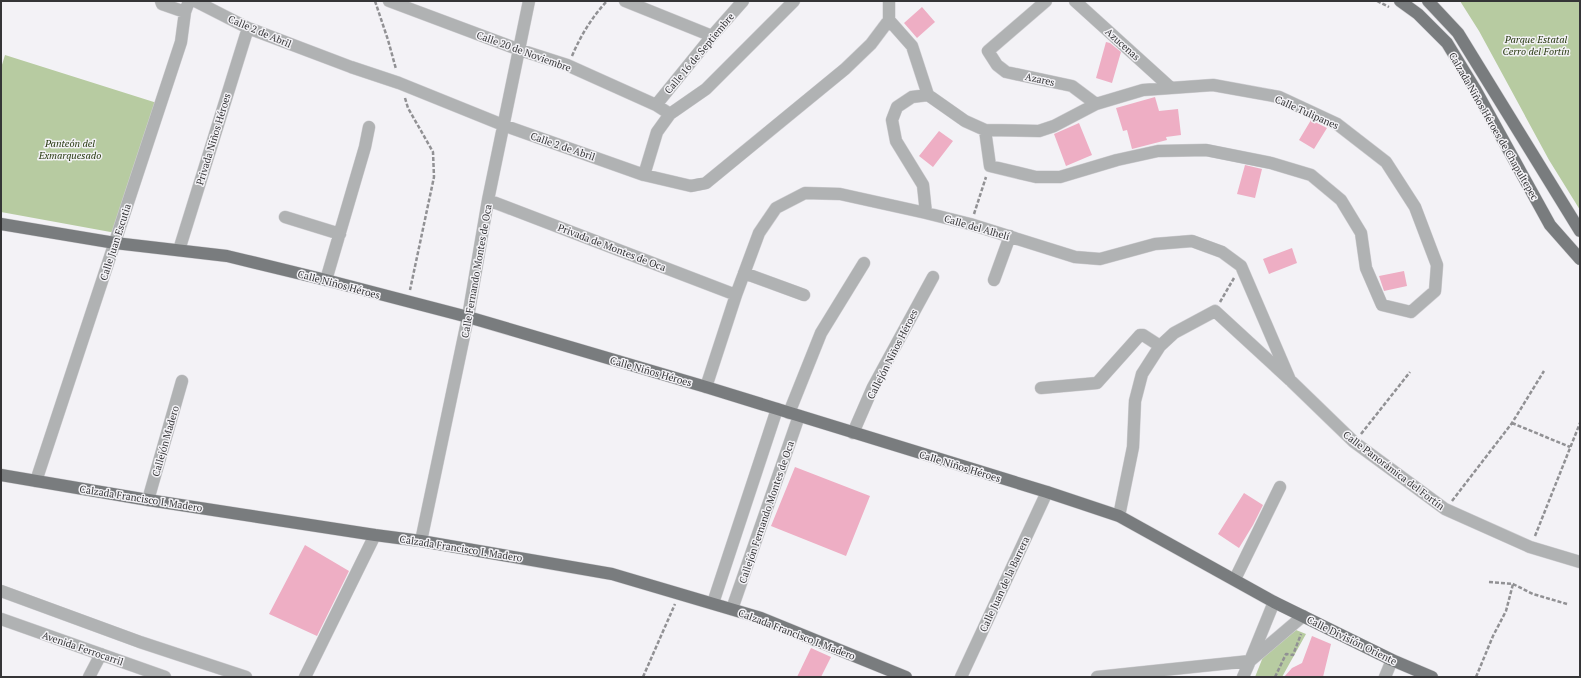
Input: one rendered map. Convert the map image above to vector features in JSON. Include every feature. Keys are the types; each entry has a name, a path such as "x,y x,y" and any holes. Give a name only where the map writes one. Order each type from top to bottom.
{"main road":[{"name":"Calzada Niños Héroes de Chapultepec","path":"1400,1 1418,14 1447,43 1475,89 1550,225 1580,259"},
{"name":"Calzada Niños Héroes de Chapultepec","path":"1428,1 1458,33 1580,231"},
{"name":"Calle Niños Héroes","path":"1,224 115,243 227,256 468,317 706,387 1047,492 1119,516 1274,602"},
{"name":"Calzada Francisco I. Madero","path":"1,475 148,500 421,541 612,574 761,618 906,677"},
{"name":"Calle División Oriente","path":"1274,602 1392,660 1432,677"}],"street":[{"path":"161,1 162,4 187,7"},
{"name":"Calle 2 de Abril","path":"195,1 248,28 351,67 399,83 503,125 644,175 691,186 706,183 845,69 871,44 889,20"},
{"name":"Calle 20 de Noviembre","path":"389,1 520,50 567,65 656,105 670,114"},
{"name":"Calle Fernando Montes de Oca","path":"421,541 468,317 488,200 529,1"},
{"path":"625,1 712,36"},
{"name":"Calle 16 de Septiembre","path":"656,105 712,36 743,1"},
{"path":"644,175 657,132 670,114 706,90 794,1"},
{"path":"889,1 889,20 909,42 914,51 928,95 912,97 897,107 892,120 896,141 923,185 926,213"},
{"name":"Azares","path":"1046,1 988,51 997,65 1006,72 1072,86 1096,104"},
{"name":"Azucenas","path":"1079,3 1171,88"},
{"name":"Calle Juan Escutia","path":"36,481 181,42 187,7"},
{"name":"Privada Niños Héroes","path":"179,250 248,28"},
{"name":"Calle Tulipanes","path":"928,95 965,121 985,130 1039,131 1054,126 1096,104 1143,90 1213,85 1279,98 1337,124 1386,162 1415,207 1437,265 1435,291 1411,312 1382,305 1366,268 1361,233 1341,200 1311,175 1271,163 1206,150 1158,151 1117,160 1060,177 1036,177 990,166"},
{"path":"326,280 365,147 369,127"},
{"path":"985,130 990,166"},
{"name":"Calle del Alhelí","path":"706,387 758,233 776,208 805,193 840,194 926,213 970,224 1075,257 1100,259 1155,244 1192,241 1222,252 1241,266"},
{"name":"Privada de Montes de Oca","path":"488,200 736,295"},
{"path":"286,217 340,234"},
{"path":"994,280 1010,236"},
{"name":"Callejón Fernando Montes de Oca","path":"732,609 820,333 864,263"},
{"path":"1241,266 1290,380"},
{"path":"744,273 804,295"},
{"name":"Callejón Niños Héroes","path":"853,433 873,388 933,277"},
{"path":"1119,516 1133,447 1135,401 1142,374 1160,346 1174,333 1214,311"},
{"name":"Calle Panorámica del Fortín","path":"1214,311 1290,380 1354,442 1445,509 1530,547 1580,562"},
{"path":"1041,388 1097,383 1140,335 1143,335 1160,346"},
{"name":"Callejón Madero","path":"148,500 182,381"},
{"name":"Callejón Fernando Montes de Oca","path":"713,603 777,410"},
{"path":"1235,579 1280,487"},
{"name":"Calle Juan de la Barrera","path":"961,677 1047,492"},
{"path":"305,677 375,535"},
{"path":"1,591 140,642 246,677"},
{"path":"1243,677 1274,602"},
{"path":"1097,677 1250,661 1303,616"},
{"name":"Avenida Ferrocarril","path":"1,619 165,677"},
{"path":"89,677 101,654"},
{"path":"1385,677 1392,660"}],"path":[{"path":"375,1 388,40 399,83 408,108 432,152 434,177 407,302"},
{"path":"567,65 581,36 597,12 607,1"},
{"path":"970,224 990,166"},
{"path":"1214,311 1241,266"},
{"path":"1445,509 1512,423 1544,371"},
{"path":"1354,442 1381,406 1410,372"},
{"path":"1512,423 1570,447"},
{"path":"1530,547 1580,423"},
{"path":"1489,582 1513,584 1533,594 1568,604"},
{"path":"1476,677 1493,636 1506,611 1513,584"},
{"path":"643,677 679,594"}],"green space":[{"name":"Parque Estatal Cerro del Fortín","path":"1460,1 1580,1 1580,210 1549,160 1479,31"},
{"name":"Panteón del Exmarquesado","path":"5,55 157,103 116,233 1,212 1,68"},
{"path":"1296,630 1306,634 1282,677 1255,677 1265,652"}],"building":[{"path":"922,7 935,22 917,38 904,23"},
{"path":"1106,42 1110,43 1121,52 1112,83 1096,78"},
{"path":"1155,97 1159,111 1178,109 1181,135 1166,137 1167,140 1132,149 1127,130 1123,131 1116,108"},
{"path":"1311,120 1327,128 1314,149 1299,140"},
{"path":"1079,123 1092,155 1066,166 1054,134"},
{"path":"939,131 953,141 933,167 919,156"},
{"path":"1245,165 1262,169 1255,198 1237,194"},
{"path":"1292,248 1297,263 1269,274 1263,259"},
{"path":"1404,271 1407,286 1384,291 1379,276"},
{"path":"795,467 870,496 846,556 771,526"},
{"path":"1244,493 1263,505 1239,548 1218,534"},
{"path":"305,545 349,571 317,636 269,614"},
{"path":"1312,636 1331,644 1323,677 1284,677 1292,668 1302,663"},
{"path":"811,648 831,657 821,677 797,677"}]}
